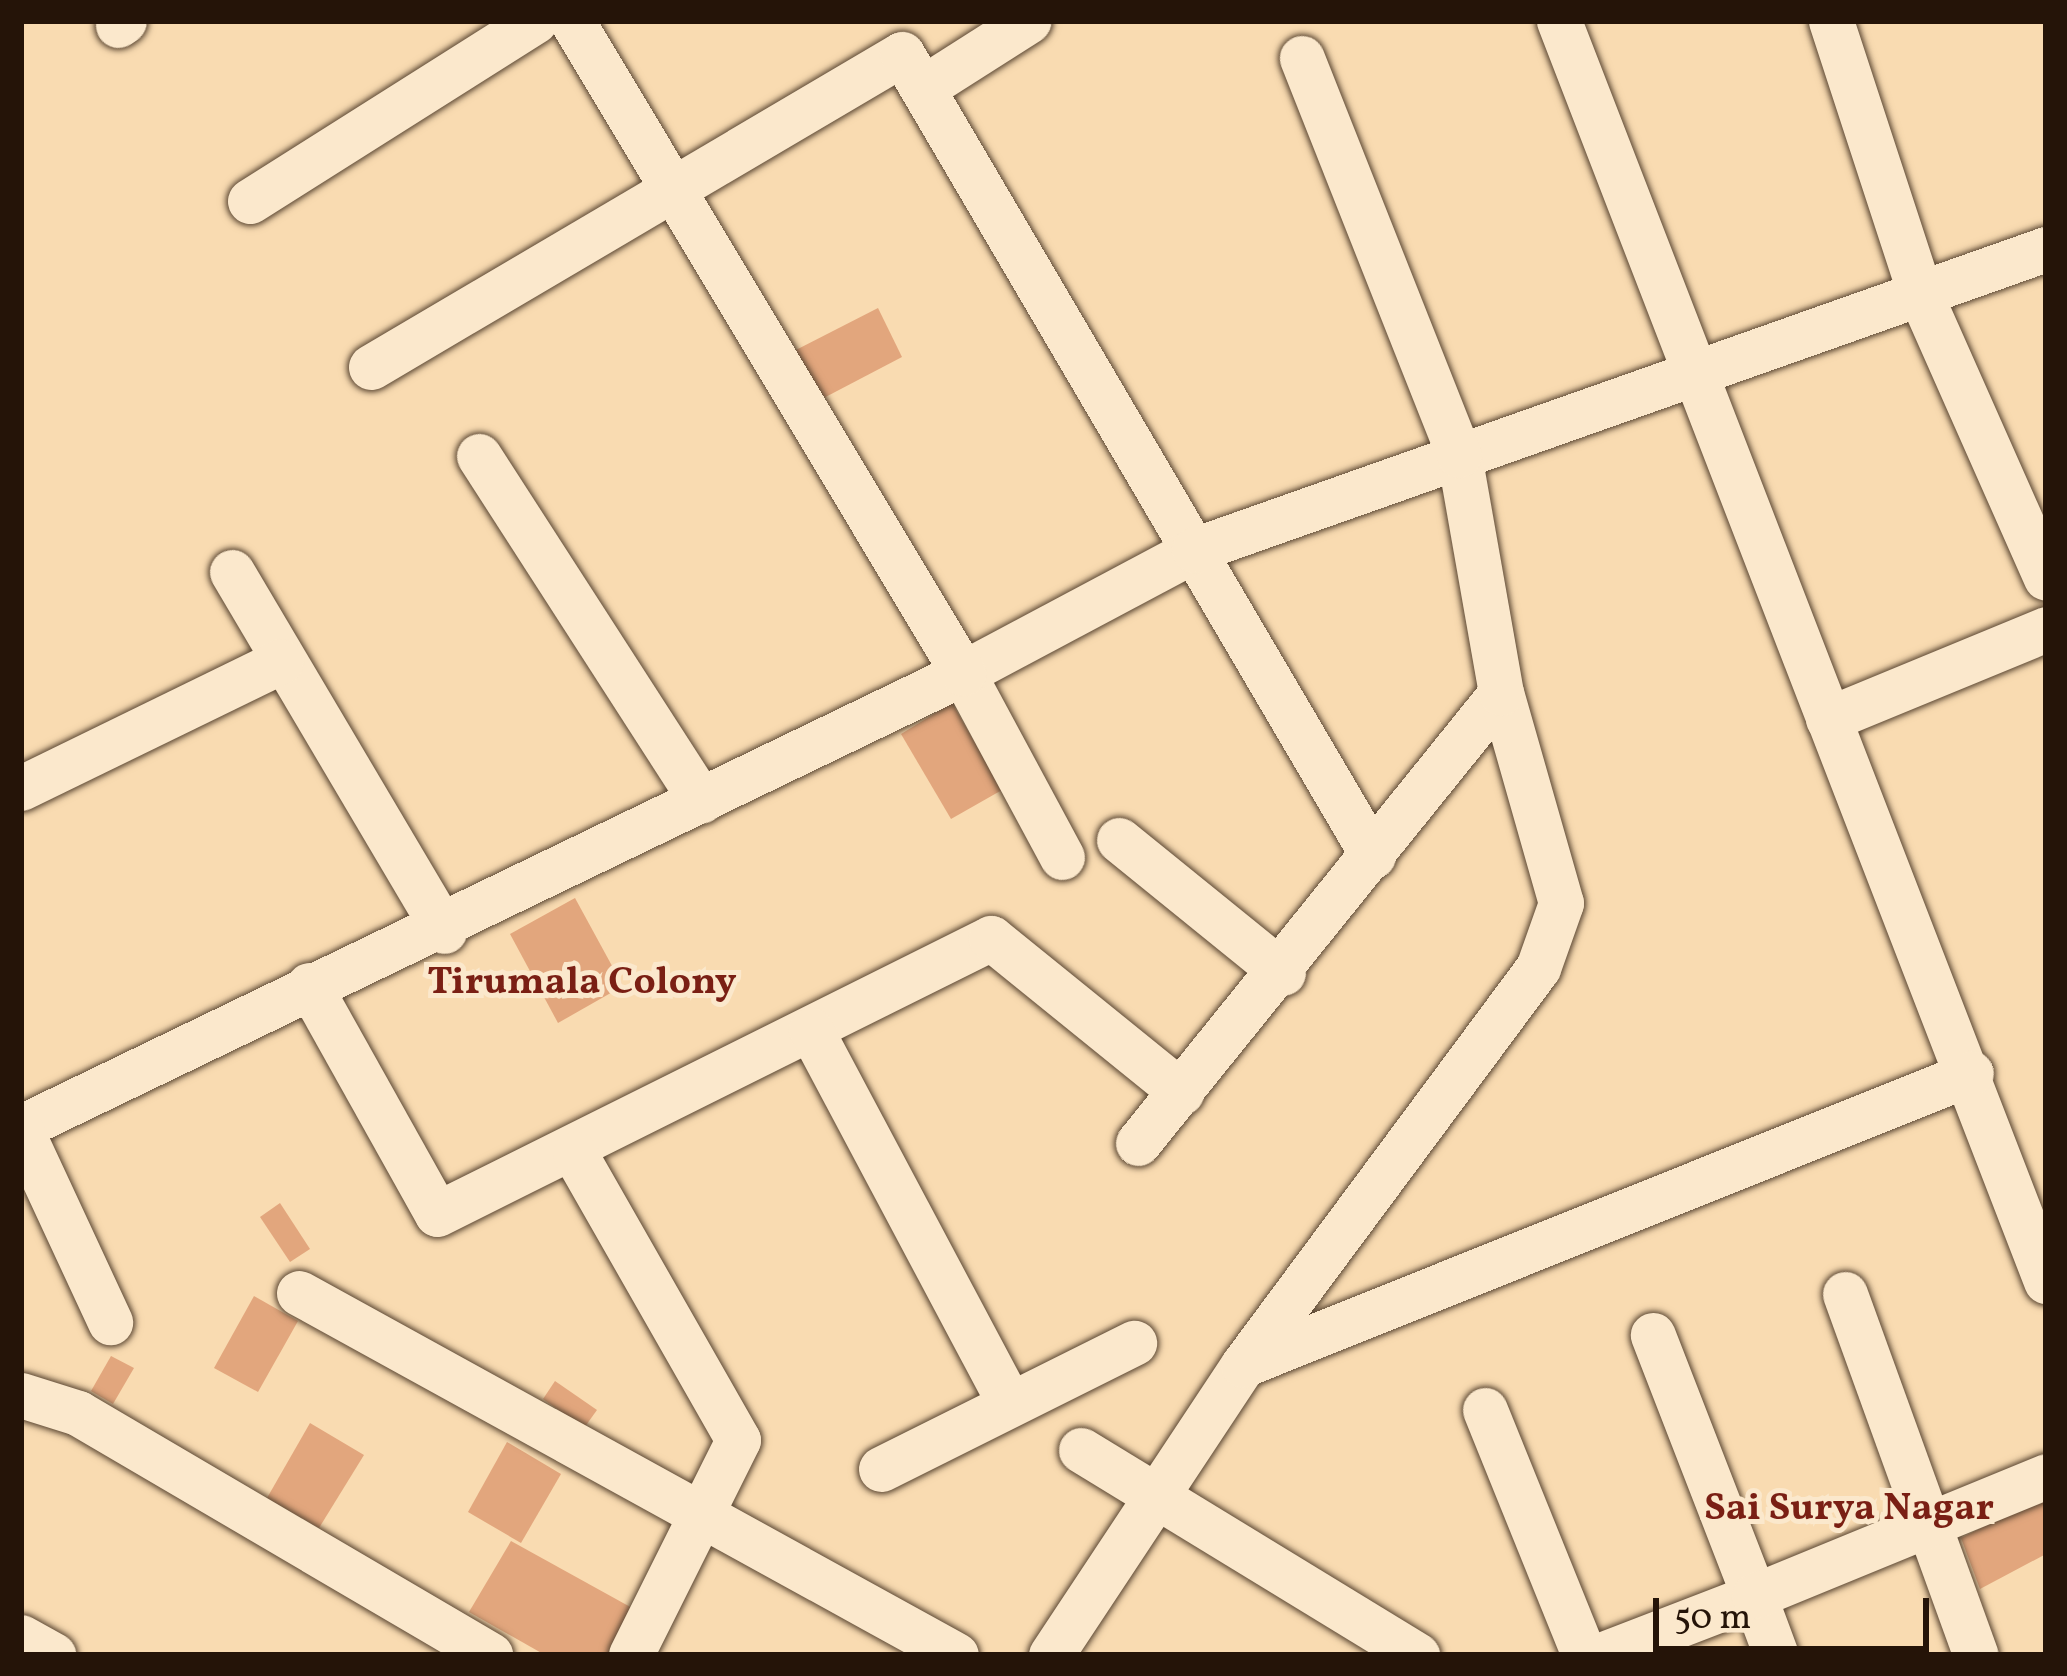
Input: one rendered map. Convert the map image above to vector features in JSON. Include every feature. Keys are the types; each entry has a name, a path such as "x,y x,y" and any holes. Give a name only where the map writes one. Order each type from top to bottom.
{"street":[{"path":"250,201 535,21"},
{"path":"572,21 962,673 1062,857"},
{"path":"922,88 1028,21"},
{"path":"1559,21 1688,374 1971,1073 2046,1281"},
{"path":"1832,21 1921,296 2046,578"},
{"path":"371,367 902,54 1373,856"},
{"path":"1051,1655 1243,1365 1553,938 1562,903 1501,694 1459,455 1302,58"},
{"path":"110,1322 21,1129 309,985 444,931 962,673 1193,550 2046,249"},
{"path":"479,456 701,801"},
{"path":"232,572 444,931"},
{"path":"1828,719 2046,629"},
{"path":"21,788 281,661"},
{"path":"1138,1143 1282,973 1501,694"},
{"path":"1119,840 1282,973"},
{"path":"309,985 437,1214 575,1154 991,938 1181,1092"},
{"path":"812,1030 1009,1402"},
{"path":"1243,1365 1971,1073"},
{"path":"575,1154 738,1440 708,1516 631,1655"},
{"path":"298,1293 956,1655"},
{"path":"1844,1294 1976,1655"},
{"path":"1653,1335 1776,1655"},
{"path":"881,1469 1134,1343"},
{"path":"21,1395 78,1413 490,1655"},
{"path":"1485,1410 1584,1655"},
{"path":"1081,1450 1418,1655"},
{"path":"1601,1655 1930,1527 2046,1476"},
{"path":"21,1637 53,1655"}],"building":[{"path":"878,308 902,357 816,402 790,353"},
{"path":"952,703 1002,790 951,819 901,734"},
{"path":"575,898 623,986 558,1023 510,934"},
{"path":"280,1203 310,1249 290,1262 260,1217"},
{"path":"254,1296 298,1321 258,1392 214,1368"},
{"path":"111,1356 134,1368 113,1404 91,1391"},
{"path":"555,1381 597,1410 584,1428 543,1399"},
{"path":"310,1423 364,1455 319,1528 267,1498"},
{"path":"507,1442 561,1474 521,1543 468,1512"},
{"path":"2046,1496 2046,1554 1980,1589 1961,1538"},
{"path":"511,1541 634,1609 607,1655 545,1655 469,1612"}],"district":[{"name":"Tirumala Colony","path":"582,983"},
{"name":"Sai Surya Nagar","path":"1849,1509"}]}
